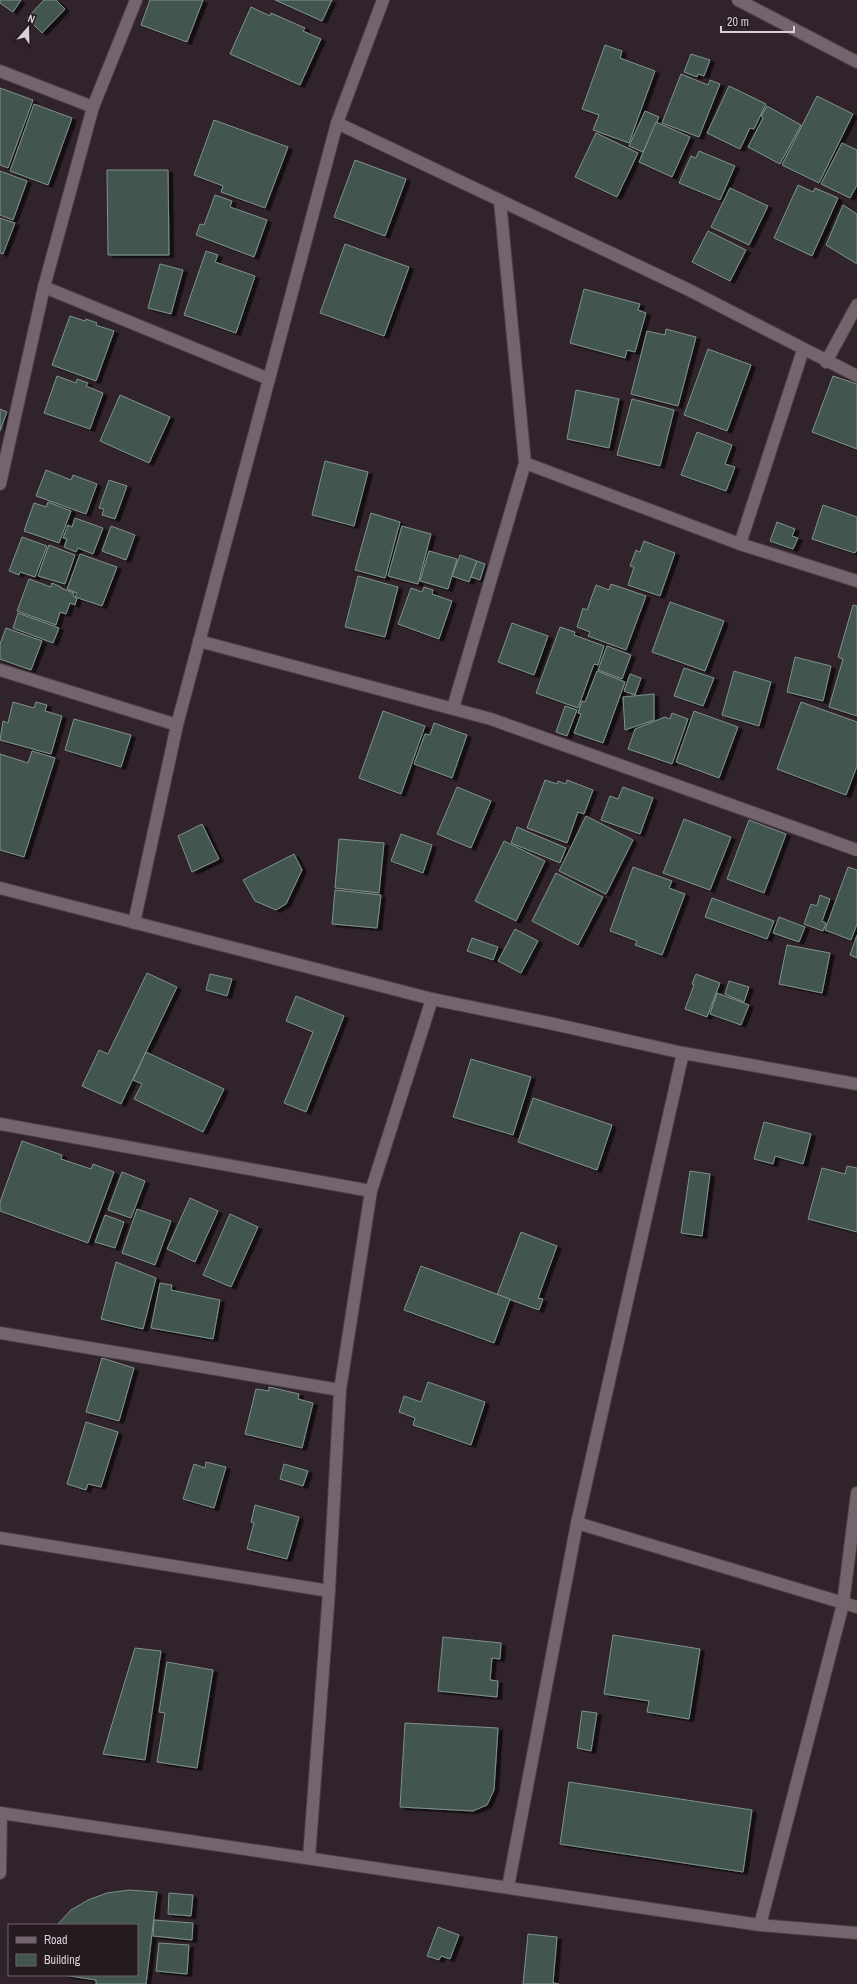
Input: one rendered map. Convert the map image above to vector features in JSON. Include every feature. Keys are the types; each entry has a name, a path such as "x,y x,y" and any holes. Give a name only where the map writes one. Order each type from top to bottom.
{"street":[{"path":"0,484 44,287 94,107 136,0"},
{"path":"134,923 177,725 337,123 383,0"},
{"path":"738,0 857,62"},
{"path":"0,71 94,107"},
{"path":"337,123 689,290 826,362 857,376"},
{"path":"453,708 525,463 500,200"},
{"path":"44,287 269,379"},
{"path":"826,362 857,305"},
{"path":"740,544 803,350"},
{"path":"525,463 740,544 857,581"},
{"path":"199,642 491,719 857,850"},
{"path":"0,670 177,725"},
{"path":"0,888 432,999 683,1053 857,1084"},
{"path":"310,1858 329,1591 340,1390 371,1192 432,999"},
{"path":"508,1887 577,1523 683,1053"},
{"path":"0,1124 371,1192"},
{"path":"0,1333 340,1390"},
{"path":"760,1925 843,1604 857,1493"},
{"path":"577,1523 857,1607"},
{"path":"0,1538 329,1591"},
{"path":"0,1872 0,1813 760,1925 857,1933"}],"building":[{"path":"0,0 21,0 13,12 0,3"},
{"path":"44,0 56,0 65,9 42,33 27,18"},
{"path":"150,0 203,0 187,42 141,25"},
{"path":"275,0 332,0 322,21"},
{"path":"251,7 270,16 271,13 305,28 303,31 321,39 300,85 230,54"},
{"path":"605,45 622,51 620,58 655,71 629,143 593,130 599,115 582,109"},
{"path":"691,54 710,60 704,76 698,74 697,77 684,72"},
{"path":"681,74 708,85 710,80 720,84 699,137 662,123"},
{"path":"729,86 766,104 754,129 750,128 740,149 707,133"},
{"path":"0,88 33,100 8,168 0,165"},
{"path":"817,96 853,114 819,183 782,165"},
{"path":"34,104 72,118 48,185 10,171"},
{"path":"767,106 801,125 780,164 748,147 763,118 761,116"},
{"path":"645,111 659,117 643,152 629,146"},
{"path":"214,120 288,147 265,208 221,192 223,186 194,175"},
{"path":"656,122 690,137 672,177 639,162"},
{"path":"596,133 638,153 617,197 575,177"},
{"path":"842,143 857,150 857,185 850,198 821,184"},
{"path":"699,151 735,166 720,200 679,183 691,156 696,158"},
{"path":"355,160 406,179 385,236 334,217"},
{"path":"107,170 168,170 169,255 108,255"},
{"path":"0,171 27,181 13,220 0,215"},
{"path":"798,185 813,192 815,188 838,198 812,256 774,238"},
{"path":"730,188 768,206 749,245 711,227"},
{"path":"215,195 232,201 230,207 267,220 254,257 196,235 200,224 204,225"},
{"path":"843,205 857,214 857,264 826,245"},
{"path":"0,218 15,223 3,254 0,253"},
{"path":"708,231 746,250 730,281 692,262"},
{"path":"345,244 409,267 384,336 320,313"},
{"path":"206,251 218,255 215,262 255,276 236,333 184,315"},
{"path":"160,264 183,270 171,314 148,308"},
{"path":"584,289 640,304 638,310 646,313 635,352 627,350 625,358 570,343"},
{"path":"70,316 85,321 86,319 97,323 96,325 114,331 96,381 52,365"},
{"path":"666,329 696,337 678,406 631,394 647,331 665,335"},
{"path":"708,349 751,365 727,431 684,415"},
{"path":"57,376 76,383 77,379 88,383 86,386 103,393 90,429 44,413"},
{"path":"833,376 857,384 857,449 812,432"},
{"path":"576,390 619,399 609,448 567,439"},
{"path":"120,395 170,417 149,463 100,441"},
{"path":"632,399 674,410 660,466 617,455"},
{"path":"0,409 7,412 0,431"},
{"path":"697,432 732,445 725,464 735,467 726,491 681,475"},
{"path":"325,461 368,472 354,526 312,515"},
{"path":"46,470 71,480 73,475 97,484 86,514 36,496"},
{"path":"109,480 127,486 115,519 102,515 104,509 99,508"},
{"path":"48,502 71,511 59,543 24,531 34,503 46,507"},
{"path":"823,505 857,517 857,549 855,553 812,539"},
{"path":"371,513 400,522 385,578 355,570"},
{"path":"75,518 103,528 93,554 78,548 76,552 64,547 67,539 63,538 68,525 72,527"},
{"path":"777,522 795,529 792,536 798,538 793,549 770,541"},
{"path":"111,526 135,535 126,560 102,551"},
{"path":"402,526 431,534 418,584 388,576"},
{"path":"22,537 47,546 35,577 20,572 19,575 9,571"},
{"path":"644,541 675,553 660,596 628,585 634,567 630,566 636,550 640,552"},
{"path":"49,545 75,555 65,584 38,576"},
{"path":"429,551 457,559 448,589 420,581"},
{"path":"80,554 117,567 102,606 75,597 77,593 67,589"},
{"path":"460,555 477,561 469,582 452,576"},
{"path":"477,561 485,564 480,580 471,577"},
{"path":"358,576 398,587 385,637 345,627"},
{"path":"29,579 51,587 52,583 74,593 73,596 77,598 75,605 70,603 66,614 60,612 56,625 17,611"},
{"path":"611,584 646,596 626,650 588,636 590,632 577,627 583,608 587,610 596,585 609,590"},
{"path":"424,587 433,590 432,594 452,601 439,639 398,624 411,588 422,592"},
{"path":"670,602 724,621 705,671 652,652"},
{"path":"853,605 857,606 857,716 829,707 843,659 838,657"},
{"path":"18,613 59,628 53,643 13,628"},
{"path":"512,623 548,636 534,675 498,662"},
{"path":"560,627 575,632 574,635 604,646 598,665 594,664 578,708 536,693"},
{"path":"6,628 42,641 31,670 0,659 0,644"},
{"path":"607,646 631,655 622,679 598,670"},
{"path":"795,657 831,666 823,701 787,692"},
{"path":"684,668 714,678 703,706 674,696"},
{"path":"597,671 625,682 603,743 574,733 581,714 578,713 582,701 585,702"},
{"path":"734,671 771,682 759,726 722,715"},
{"path":"630,674 641,678 635,695 624,691"},
{"path":"654,694 654,720 625,730 623,697"},
{"path":"13,702 34,708 36,702 47,705 45,711 62,716 51,754 0,740 3,721 8,723"},
{"path":"801,702 857,722 857,766 846,795 777,769"},
{"path":"565,706 577,710 567,736 556,732"},
{"path":"383,711 425,726 401,794 359,778"},
{"path":"694,711 738,727 719,778 676,762"},
{"path":"672,713 688,719 672,764 628,749 635,729 665,717 670,719"},
{"path":"74,719 131,735 121,767 65,750"},
{"path":"434,723 467,735 452,778 414,764 425,734 430,735"},
{"path":"32,751 55,758 24,857 0,850 0,754 28,763"},
{"path":"545,780 557,784 558,781 566,784 567,780 593,790 584,814 578,812 567,843 527,828"},
{"path":"457,787 491,801 471,848 437,834"},
{"path":"623,787 653,798 640,834 601,820 610,796 618,799"},
{"path":"586,816 633,840 606,894 559,871"},
{"path":"684,819 731,837 710,890 663,873"},
{"path":"749,820 786,834 764,893 727,879"},
{"path":"202,824 219,859 192,872 178,836"},
{"path":"517,827 566,848 560,863 511,843"},
{"path":"401,834 432,845 423,873 391,861"},
{"path":"339,839 384,843 379,893 335,888"},
{"path":"504,841 545,861 516,921 475,901"},
{"path":"294,854 302,870 286,904 276,910 255,901 243,880"},
{"path":"633,867 672,881 669,888 685,894 662,955 635,945 637,941 610,931"},
{"path":"848,867 857,870 857,924 851,940 825,930"},
{"path":"556,873 603,897 578,945 532,921"},
{"path":"335,890 381,895 377,928 332,924"},
{"path":"820,895 830,899 822,921 826,923 823,931 804,924 811,904 817,906"},
{"path":"712,898 774,921 767,939 705,917"},
{"path":"779,917 805,927 799,942 773,933"},
{"path":"515,929 538,941 521,973 498,961"},
{"path":"857,935 857,958 850,955"},
{"path":"472,938 498,947 493,960 467,951"},
{"path":"787,945 830,953 822,993 779,984"},
{"path":"147,973 177,987 121,1104 82,1086 99,1050 108,1054"},
{"path":"210,974 232,979 227,996 206,990"},
{"path":"696,974 720,983 707,1017 685,1009 694,985 692,984"},
{"path":"729,981 749,987 744,1002 725,994"},
{"path":"717,993 749,1005 741,1025 710,1014"},
{"path":"296,996 344,1016 306,1112 284,1103 313,1032 286,1021"},
{"path":"146,1052 224,1089 203,1132 134,1099 142,1084 133,1080"},
{"path":"471,1059 531,1077 513,1135 453,1117"},
{"path":"533,1098 612,1125 597,1170 518,1142"},
{"path":"764,1122 811,1134 803,1164 775,1156 773,1164 754,1159"},
{"path":"22,1141 62,1155 61,1159 91,1169 93,1164 114,1172 88,1243 0,1211 0,1202"},
{"path":"847,1166 857,1168 857,1232 808,1219 822,1168 845,1174"},
{"path":"690,1171 710,1174 702,1236 681,1233"},
{"path":"122,1172 145,1181 131,1218 108,1210"},
{"path":"190,1198 218,1211 195,1262 167,1249"},
{"path":"137,1209 171,1221 155,1265 122,1253"},
{"path":"230,1214 258,1227 231,1287 203,1275"},
{"path":"105,1215 124,1222 115,1248 95,1242"},
{"path":"521,1232 557,1246 538,1298 543,1299 539,1310 497,1295"},
{"path":"116,1262 156,1278 143,1329 101,1319"},
{"path":"421,1266 510,1299 494,1343 404,1310"},
{"path":"160,1283 172,1285 171,1290 220,1300 213,1339 151,1328"},
{"path":"102,1358 134,1368 119,1421 86,1412"},
{"path":"428,1382 485,1402 471,1445 413,1425 415,1418 399,1412 404,1396 421,1402"},
{"path":"269,1387 299,1394 298,1399 313,1403 302,1448 245,1434 256,1389 269,1391"},
{"path":"86,1422 118,1432 101,1487 88,1484 86,1490 67,1484"},
{"path":"206,1462 226,1467 214,1508 183,1499 194,1464 205,1468"},
{"path":"284,1464 308,1471 303,1486 280,1479"},
{"path":"255,1505 299,1517 287,1559 247,1549 254,1523 251,1522"},
{"path":"613,1635 700,1649 689,1719 647,1712 649,1701 604,1694"},
{"path":"443,1637 501,1643 500,1659 492,1658 490,1680 498,1681 497,1697 438,1691"},
{"path":"135,1648 161,1651 145,1760 103,1754"},
{"path":"167,1662 213,1670 197,1768 157,1762 165,1713 159,1712"},
{"path":"582,1711 597,1713 591,1751 577,1748"},
{"path":"405,1723 498,1728 494,1790 487,1805 473,1811 400,1807"},
{"path":"569,1782 752,1810 743,1872 560,1844"},
{"path":"129,1890 157,1892 146,1984 96,1984 96,1980 70,1976 138,1976 138,1924 58,1924 71,1910 88,1900 107,1893"},
{"path":"169,1893 193,1895 191,1916 168,1914"},
{"path":"154,1920 193,1923 192,1940 153,1936"},
{"path":"438,1927 459,1935 450,1959 441,1956 439,1960 427,1956"},
{"path":"528,1934 557,1937 553,1983 559,1984 523,1984"},
{"path":"159,1943 189,1945 187,1974 156,1971"}]}
